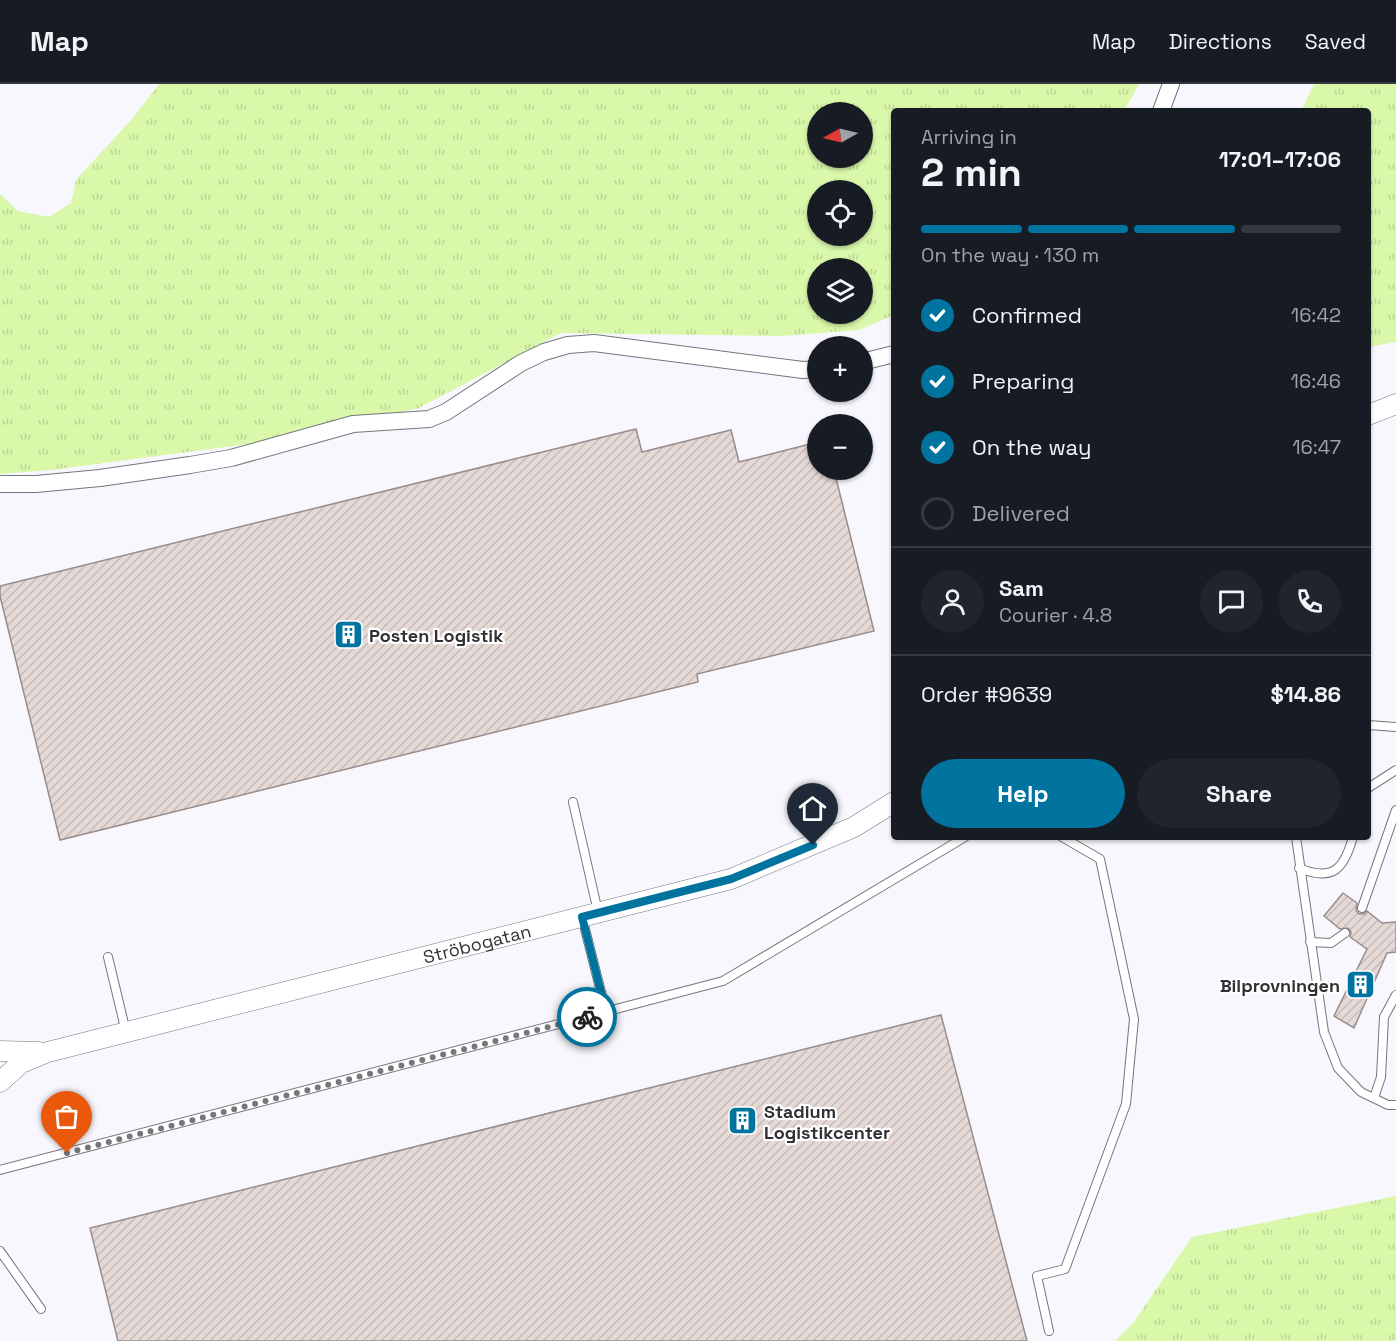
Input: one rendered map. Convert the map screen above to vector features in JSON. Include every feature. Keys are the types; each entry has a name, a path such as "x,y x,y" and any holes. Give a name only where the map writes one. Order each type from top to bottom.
{"street":[{"path":"1162,108 1171,84"},
{"path":"0,484 36,484 100,478 190,465 231,458 353,424 429,419 446,412 521,363 544,352 568,345 594,343 807,370"},
{"path":"873,359 891,355"},
{"path":"1371,414 1396,404"},
{"name":"Ströbogatan","path":"0,1082 21,1063 48,1052 731,879 854,826 891,804"},
{"name":"Ströbogatan","path":"0,1051 48,1052"}],"lane":[{"path":"1371,725 1396,727"},
{"path":"1371,786 1396,770"},
{"path":"573,802 606,1012"},
{"path":"1362,908 1396,810"},
{"path":"0,1170 723,981 960,840"},
{"path":"1049,1331 1037,1276 1065,1269 1126,1104 1134,1019 1100,859 1067,840"},
{"path":"1296,840 1324,1032 1338,1068 1361,1092 1388,1105 1396,1105"},
{"path":"1299,868 1323,875 1338,868 1348,854 1352,840"},
{"path":"1310,942 1331,943 1345,933"},
{"path":"108,957 126,1032"},
{"path":"1374,1098 1381,1077 1384,1017 1396,995"},
{"path":"0,1251 41,1309"}],"green space":[{"path":"159,84 1139,84 1126,108 891,108 891,316 873,324 859,330 782,336 561,333 419,408 287,439 51,470 0,474 0,194 18,211 49,217 71,203 76,180 132,119"},
{"path":"1314,84 1396,84 1396,342 1371,346 1371,108 1302,108"},
{"path":"1396,1196 1396,1341 1115,1341 1133,1323 1192,1237"}],"building":[{"name":"Posten Logistik","path":"636,429 642,452 731,430 739,462 807,445 807,480 836,480 874,631 697,674 698,682 60,840 0,596 0,586"},
{"name":"Bilprovningen","path":"1343,893 1357,903 1356,910 1359,914 1367,911 1382,923 1396,922 1396,952 1387,953 1354,1028 1334,1016 1367,949 1350,937 1351,932 1348,928 1340,929 1324,916"},
{"name":"Stadium Logistikcenter","path":"941,1015 1027,1341 118,1341 90,1228"}],"way so far":[{"path":"67,1153 587,1017"}],"place":[{"name":"Posten Logistik","path":"348,635"},
{"name":"Bilprovningen","path":"1361,985"},
{"name":"Stadium Logistikcenter","path":"743,1121"}],"route":[{"path":"587,1017 606,1012 582,917 731,879 813,845"}]}
